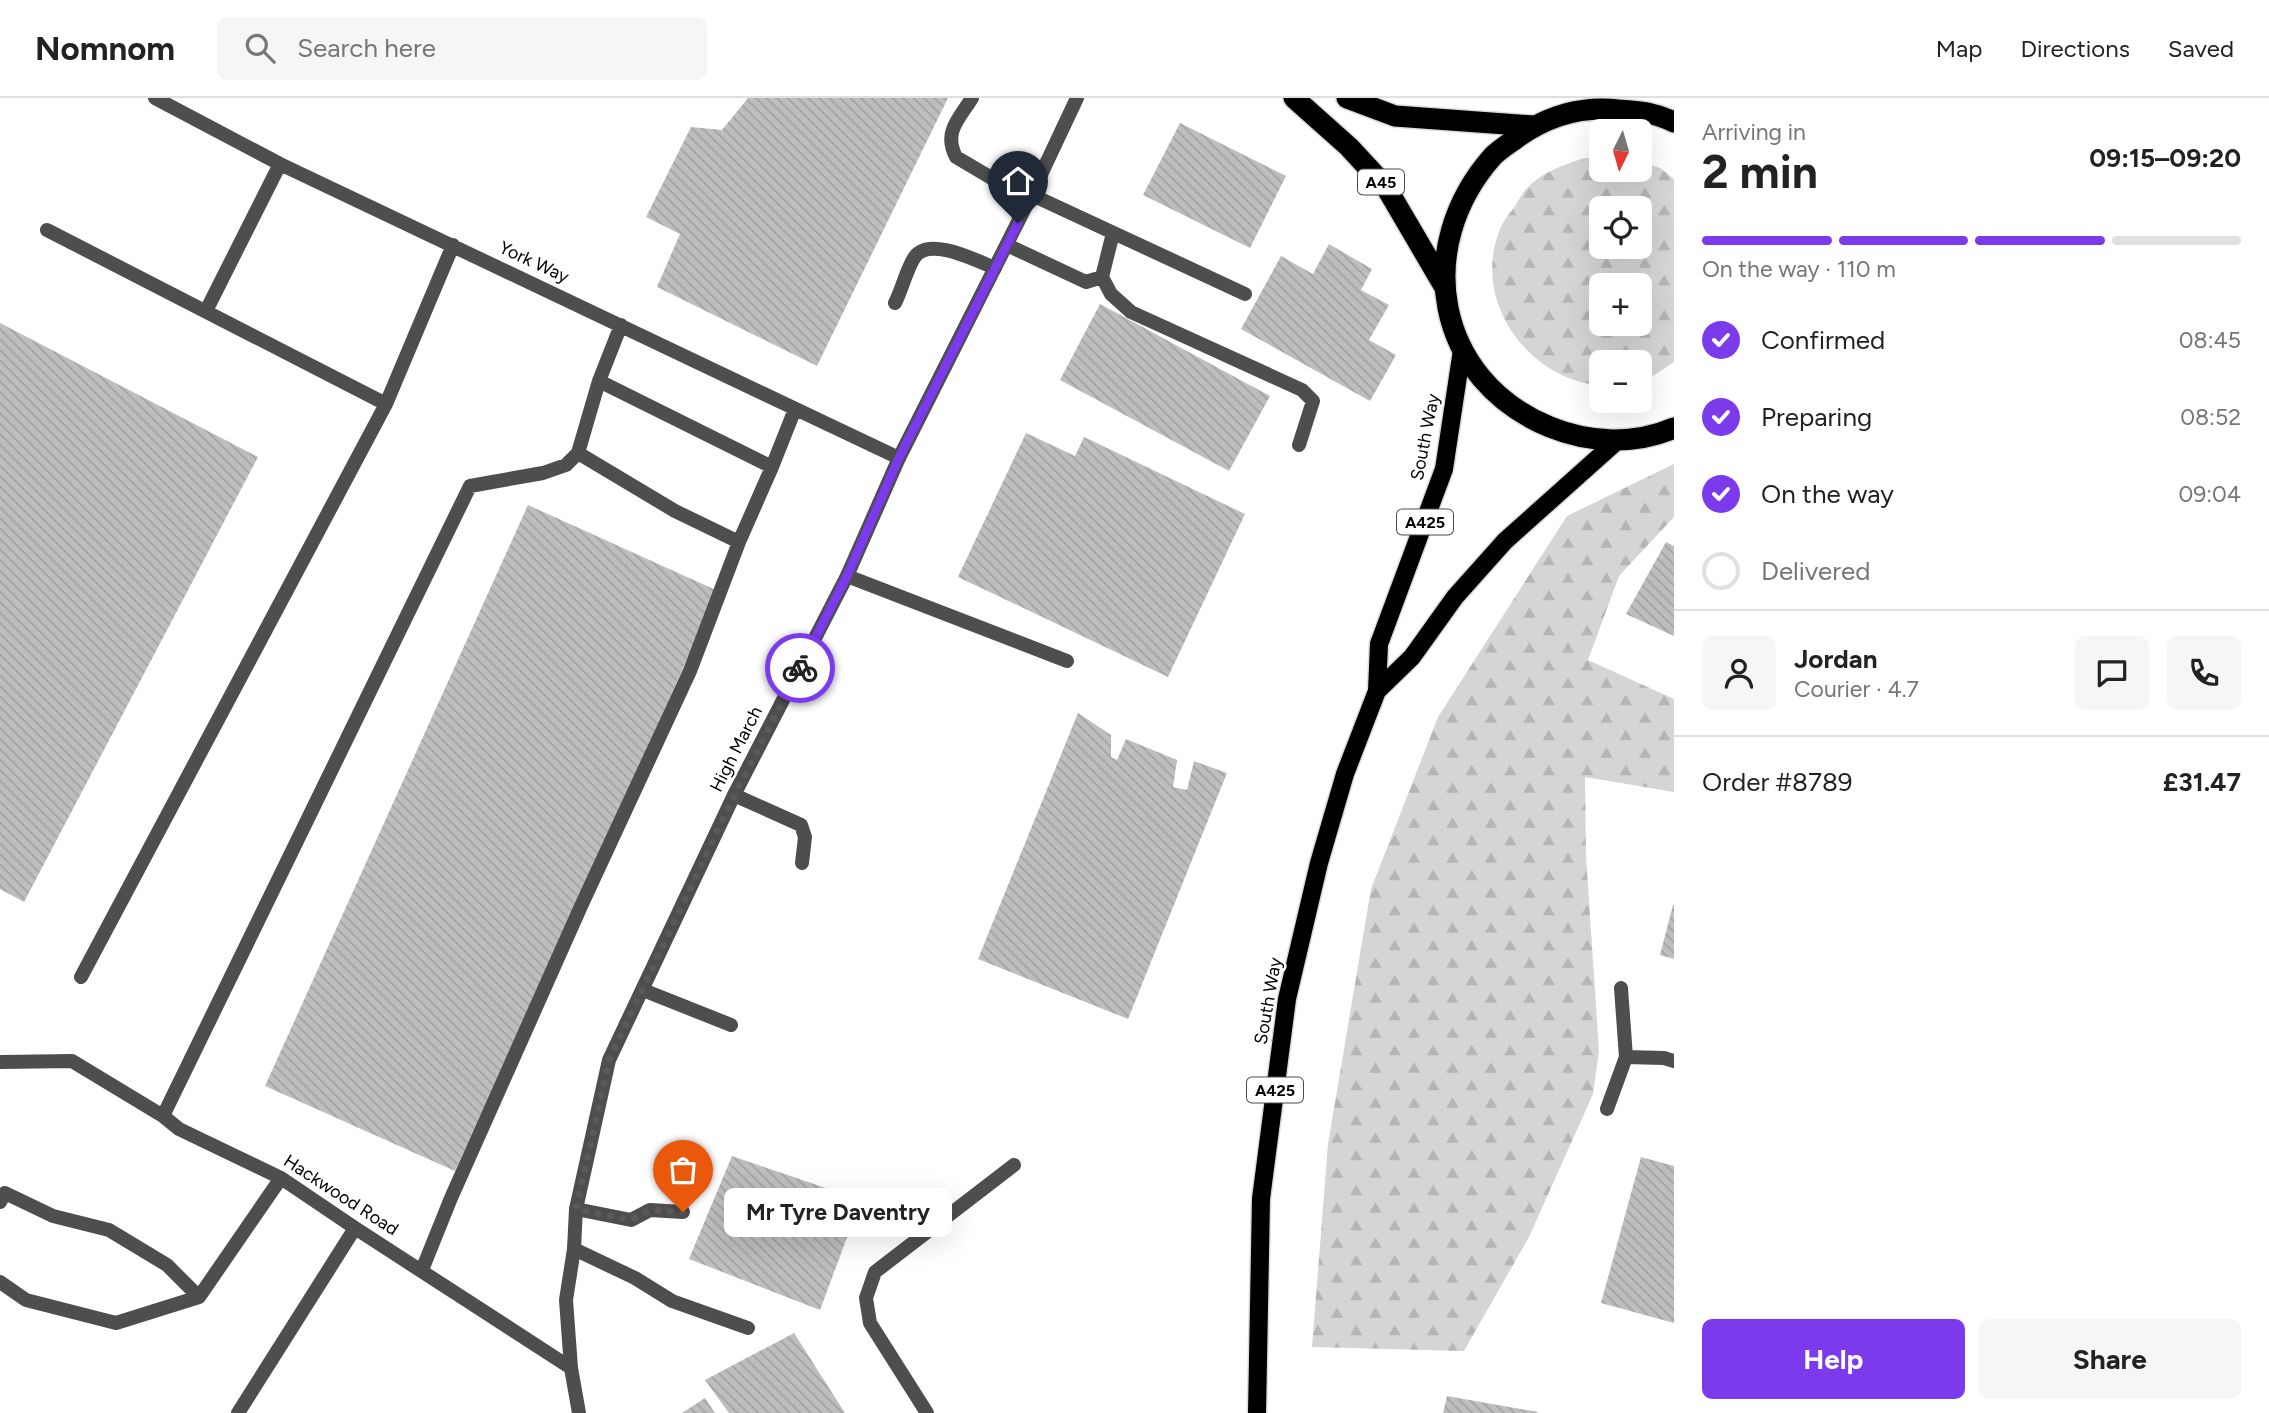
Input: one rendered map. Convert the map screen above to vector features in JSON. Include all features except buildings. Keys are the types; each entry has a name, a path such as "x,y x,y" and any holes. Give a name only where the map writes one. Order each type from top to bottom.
{"highway":[{"name":"A45","path":"1294,98 1349,147 1386,187 1444,286"},
{"path":"1347,98 1395,116 1534,126"},
{"path":"1635,98 1564,114 1534,126 1494,154 1465,193 1448,238 1444,286 1450,319 1462,350 1490,388 1527,418 1571,436 1618,440 1644,437 1674,428"},
{"path":"1597,108 1654,113 1674,122"}],"main road":[{"name":"South Way","path":"1257,1413 1261,1199 1287,999 1345,774 1377,691 1379,644 1444,470 1462,350"},
{"name":"South Way","path":"1377,691 1412,657 1455,597 1505,541 1618,440"}],"street":[{"name":"York Way","path":"155,98 280,164 899,458"},
{"path":"972,98 951,132 950,145 956,157 1031,197 1245,293"},
{"name":"High March","path":"579,1413 571,1368 566,1300 576,1209 609,1060 734,796 847,576 899,458 1007,246 1077,98"},
{"path":"206,312 280,164"},
{"path":"47,230 386,404"},
{"path":"1113,233 1102,277 1111,294 1131,312 1302,390 1313,401 1299,445"},
{"path":"81,977 386,404 453,245"},
{"path":"1007,246 1086,282 1102,277"},
{"path":"895,303 915,255 925,249 946,249 995,268"},
{"path":"163,1116 470,486 543,473 566,465 578,453 599,382 621,325"},
{"path":"599,382 772,467"},
{"path":"422,1270 450,1198 690,671 739,542 795,409"},
{"path":"578,453 675,510 739,542"},
{"path":"847,576 1068,661"},
{"path":"734,796 801,825 805,837 802,863"},
{"path":"1608,1110 1626,1057 1621,988"},
{"path":"643,989 730,1025"},
{"path":"1626,1057 1664,1058 1674,1061"},
{"name":"Hackwood Road","path":"0,1062 72,1061 180,1129 281,1178 571,1368"},
{"path":"927,1413 870,1323 866,1298 870,1285 875,1272 1014,1165"},
{"path":"0,1282 26,1300 116,1323 199,1297 281,1178"},
{"path":"0,1202 5,1193 53,1216 109,1230 167,1265 199,1297"},
{"path":"576,1209 631,1220 650,1210 683,1212"},
{"path":"238,1413 355,1228"},
{"path":"573,1249 635,1278 672,1301 748,1328"}],"green space":[{"path":"1589,158 1589,182 1652,182 1652,165 1674,179 1674,362 1653,376 1652,350 1589,350 1589,383 1565,376 1531,354 1507,323 1494,287 1494,248 1501,226 1524,192 1533,182 1554,170"},
{"path":"1674,464 1674,517 1619,576 1588,660 1674,699 1674,792 1585,777 1586,856 1599,1051 1593,1094 1529,1237 1464,1351 1312,1347 1328,1144 1371,889 1438,717 1567,516"}],"way so far":[{"path":"683,1212 650,1210 631,1220 576,1209 609,1060 734,796 800,668"}],"place":[{"name":"Mr Tyre Daventry","path":"683,1212"}],"route":[{"path":"800,668 847,576 899,458 1018,223"}]}
